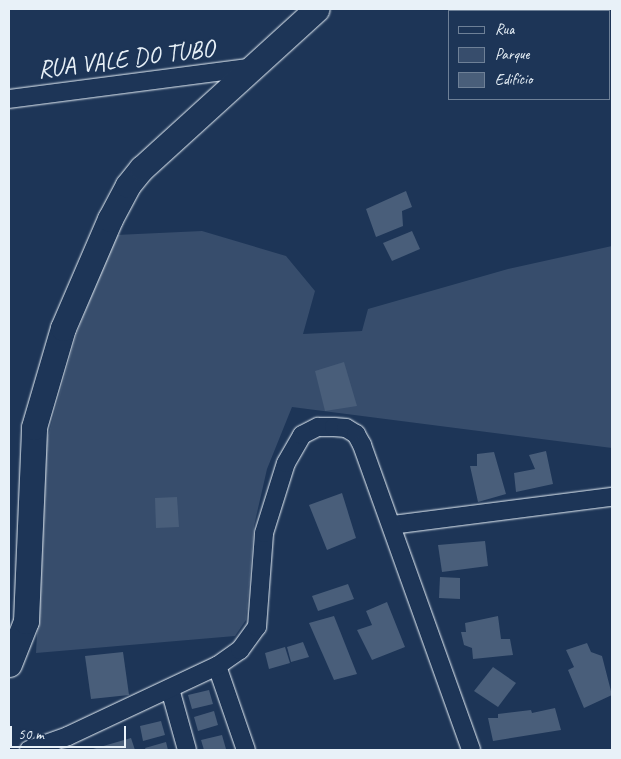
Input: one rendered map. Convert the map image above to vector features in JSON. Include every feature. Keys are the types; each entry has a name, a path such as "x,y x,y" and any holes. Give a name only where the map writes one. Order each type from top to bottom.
{"main road":[{"path":"9,664 26,621 34,427 63,328 128,185 142,168 249,68 317,9"}],"street":[{"name":"RUA VALE DO TUBO","path":"9,99 249,68"},
{"path":"29,750 70,743 217,666 240,650 257,627 266,519 286,462 302,435 318,427 346,428 356,434 392,525 471,750"},
{"path":"392,525 612,497"},
{"path":"217,666 246,750"},
{"path":"170,689 187,750"}],"green space":[{"path":"202,231 286,256 315,291 303,334 362,331 368,309 508,269 612,246 612,448 292,407 267,469 254,526 246,620 235,636 36,653 47,439 77,332 116,235"}],"building":[{"path":"406,191 412,207 402,211 403,226 376,237 366,209"},
{"path":"412,231 420,249 392,261 383,243"},
{"path":"344,362 357,406 325,411 315,371"},
{"path":"546,451 553,484 516,492 514,473 535,469 529,455"},
{"path":"494,452 506,494 478,502 470,466 477,466 477,454"},
{"path":"342,493 356,538 327,550 309,505"},
{"path":"177,497 179,527 156,528 155,498"},
{"path":"485,541 488,566 442,572 438,545"},
{"path":"440,577 460,578 460,599 439,598"},
{"path":"348,584 354,599 318,611 312,596"},
{"path":"387,602 405,647 372,660 357,630 372,625 366,611"},
{"path":"334,616 357,674 334,680 309,623"},
{"path":"498,616 501,639 510,639 513,655 473,659 472,648 464,645 461,632 466,632 465,623"},
{"path":"303,642 309,657 291,662 287,647"},
{"path":"587,643 591,652 602,656 612,695 584,708 568,670 574,667 566,650"},
{"path":"285,647 290,663 269,669 265,653"},
{"path":"123,652 129,695 91,699 85,656"},
{"path":"493,667 516,683 498,707 474,691"},
{"path":"209,690 213,704 192,709 188,695"},
{"path":"555,708 561,730 493,741 488,718 498,718 498,714 531,710 532,713"},
{"path":"214,711 218,725 198,731 194,717"},
{"path":"161,721 165,735 143,741 140,726"},
{"path":"222,735 226,749 204,750 201,740"},
{"path":"131,738 135,750 93,749"},
{"path":"166,742 168,750 146,750 145,748"}]}
